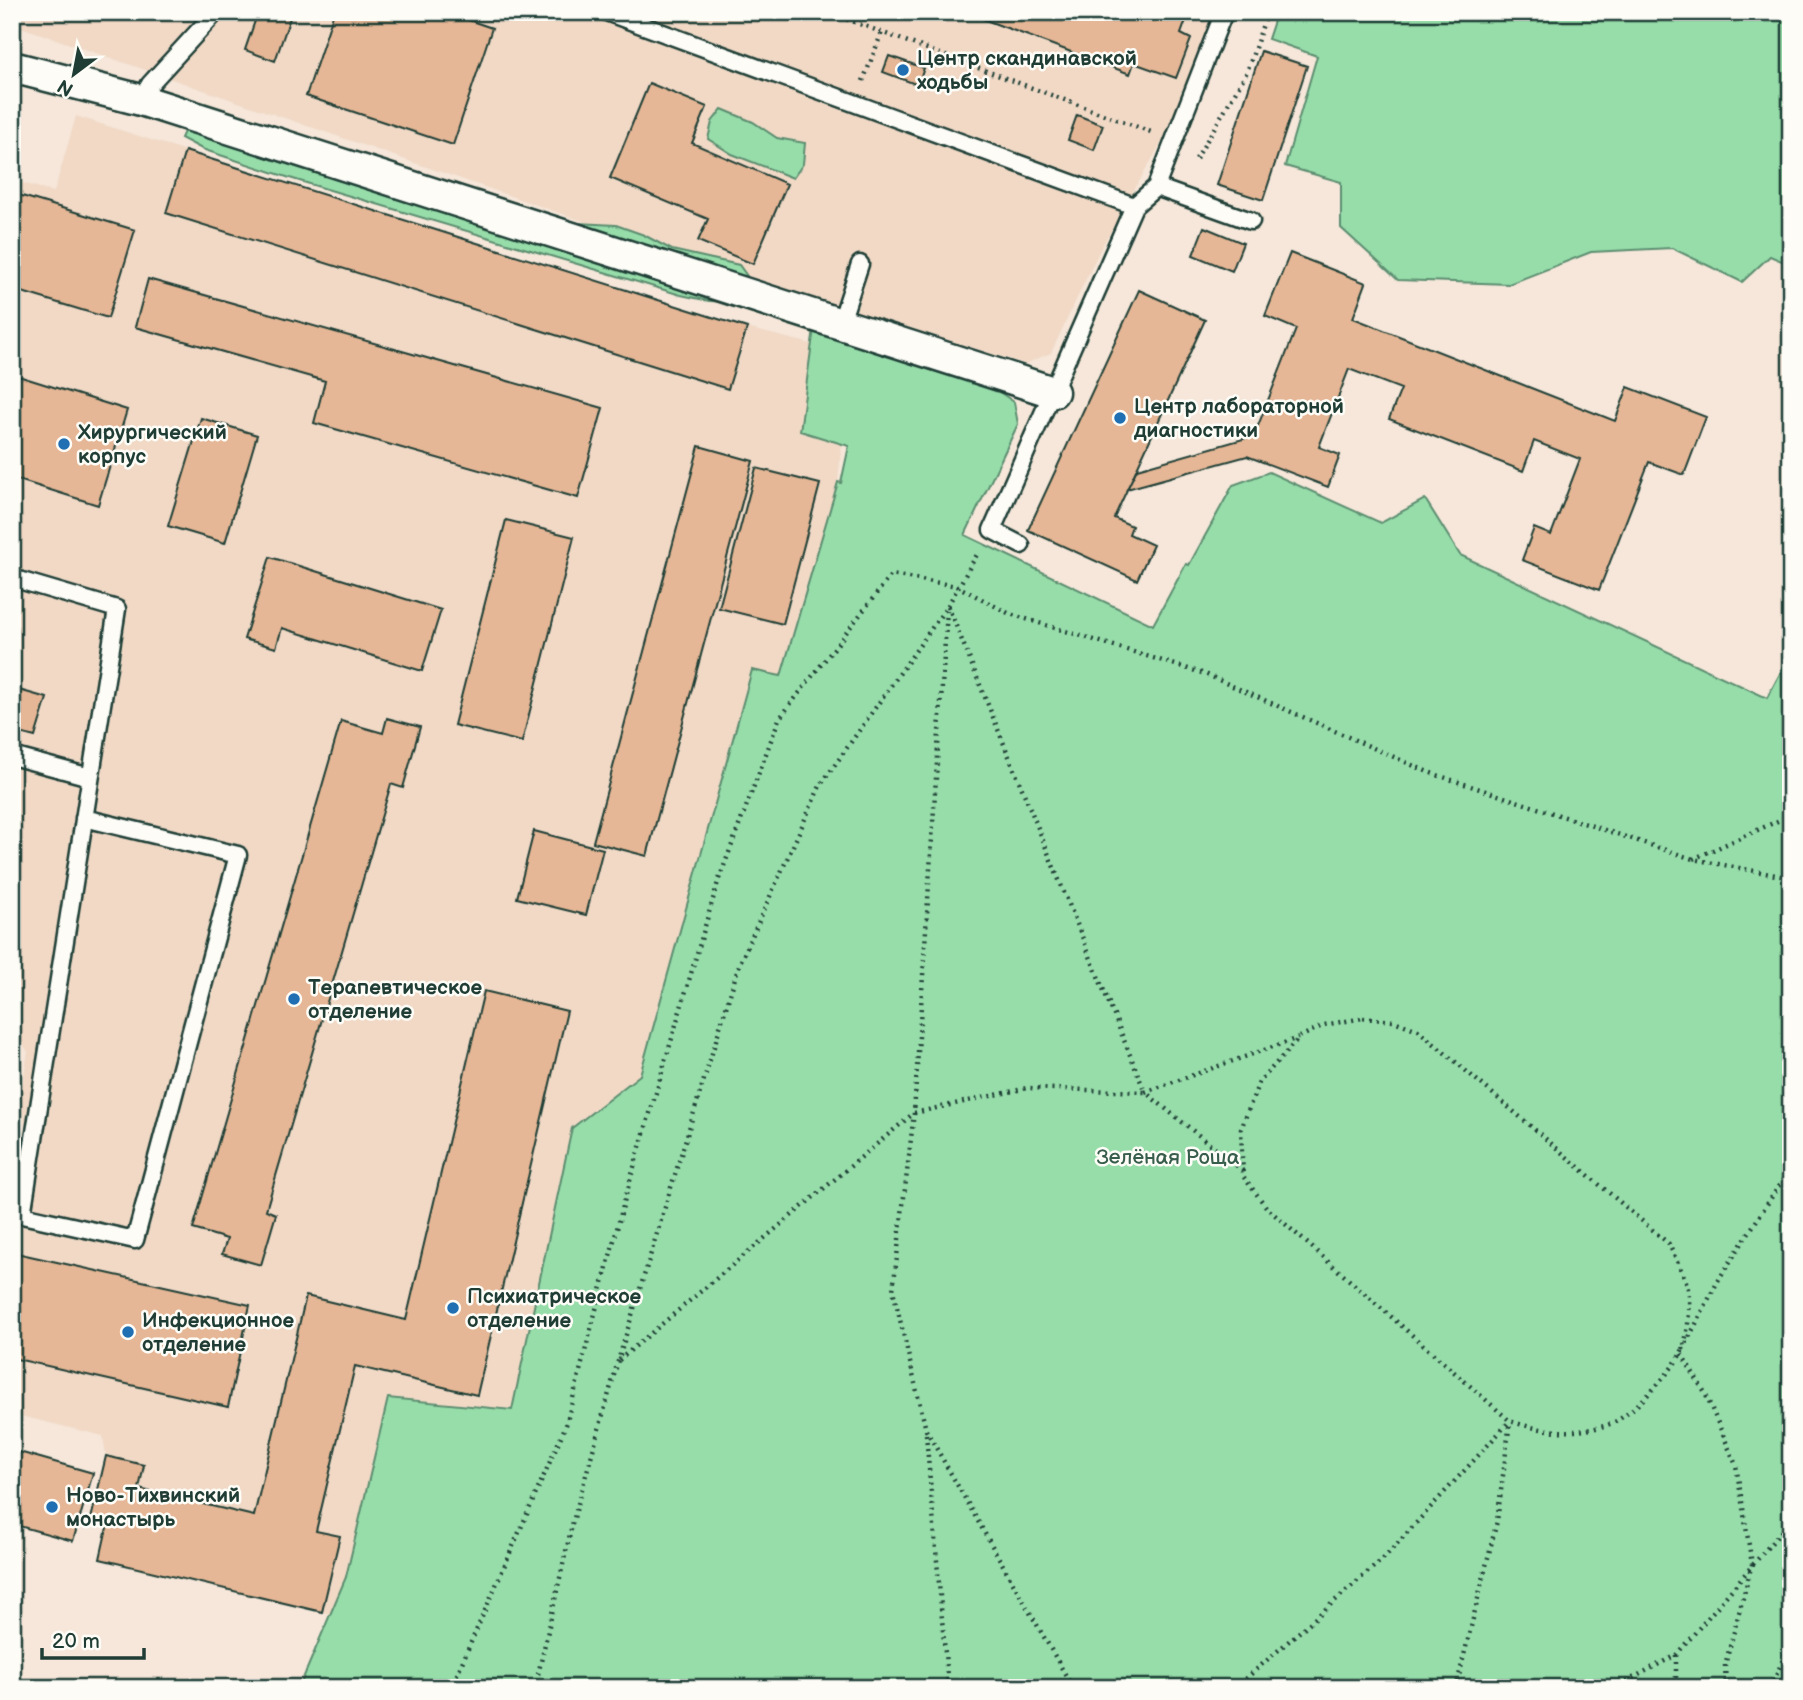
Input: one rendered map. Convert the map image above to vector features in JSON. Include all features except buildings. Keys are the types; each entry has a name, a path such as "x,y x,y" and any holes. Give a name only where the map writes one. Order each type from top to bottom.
{"street":[{"path":"12,67 141,100 1053,392"}],"lane":[{"path":"141,100 150,84 216,12"},
{"path":"606,12 1134,206"},
{"path":"1021,545 992,530 1134,206 1156,187 1224,12"},
{"path":"1156,187 1251,221"},
{"path":"841,322 860,264"},
{"path":"12,578 117,609 90,777 22,1215 135,1240 238,855 84,818"},
{"path":"12,755 90,777"}],"path":[{"path":"827,12 1174,140"},
{"path":"1176,193 1247,72 1267,12"},
{"path":"855,104 882,32"},
{"path":"535,1688 572,1525 618,1361 739,965 820,786 947,606 992,530"},
{"path":"451,1688 566,1425 625,1198 718,882 779,719 891,575 957,586 1010,614 1205,674 1428,772 1693,859 1791,878"},
{"path":"947,606 1145,1093 1243,1171"},
{"path":"947,606 915,1113 892,1290 926,1430 948,1688"},
{"path":"1693,859 1791,814"},
{"path":"618,1361 915,1113 1027,1088 1145,1093 1300,1037 1324,1025 1363,1018 1394,1021 1418,1030 1670,1244 1688,1289 1688,1322 1681,1353 1705,1393 1736,1465 1752,1564 1725,1665 1726,1688"},
{"path":"1300,1037 1259,1082 1241,1129 1244,1175 1267,1208 1510,1421 1539,1431 1581,1431 1613,1423 1649,1395 1681,1353 1719,1279 1791,1167"},
{"path":"1235,1688 1384,1558 1510,1421"},
{"path":"1456,1688 1497,1521 1510,1421"},
{"path":"926,1430 1073,1688"},
{"path":"1614,1688 1676,1655 1791,1520"},
{"path":"1771,1688 1791,1640"},
{"path":"1676,1655 1676,1688"}],"shaded area":[{"path":"12,12 1216,12 1171,126 1100,250 1051,353 1025,364 759,282 12,24"},
{"path":"76,116 747,328 832,349 850,365 838,482 781,677 752,670 537,1450 457,1646 100,1559 108,1524 91,1519 106,1456 103,1436 12,1414 12,1171 18,1168 27,1137 20,1097 28,1052 12,1027 12,180 54,192"}],"green space":[{"path":"1277,12 1791,12 1791,265 1770,256 1742,282 1672,248 1591,252 1509,284 1398,280 1341,228 1341,182 1285,166 1317,56 1268,39"},
{"path":"722,109 753,122 777,138 805,143 803,164 793,178 732,154 708,139 712,122"},
{"path":"194,110 549,217 577,223 616,225 644,235 672,250 739,265 747,276 733,302 709,301 681,295 293,179 202,149 181,138"},
{"name":"Зелёная Роща","path":"814,328 992,387 1014,402 1018,424 965,535 1153,625 1233,485 1269,472 1381,523 1425,499 1460,555 1767,698 1791,648 1791,1688 299,1688 346,1577 388,1398 512,1410 572,1128 640,1075 752,670 781,676 838,482 841,483 849,446 800,431"}],"place":[{"name":"Центр скандинавской ходьбы","path":"903,70"},
{"name":"Центр лабораторной диагностики","path":"1120,418"},
{"name":"Хирургический корпус","path":"64,444"},
{"name":"Терапевтическое отделение","path":"294,999"},
{"name":"Психиатрическое отделение","path":"453,1308"},
{"name":"Инфекционное отделение","path":"128,1332"},
{"name":"Ново-Тихвинский монастырь","path":"52,1507"}]}
